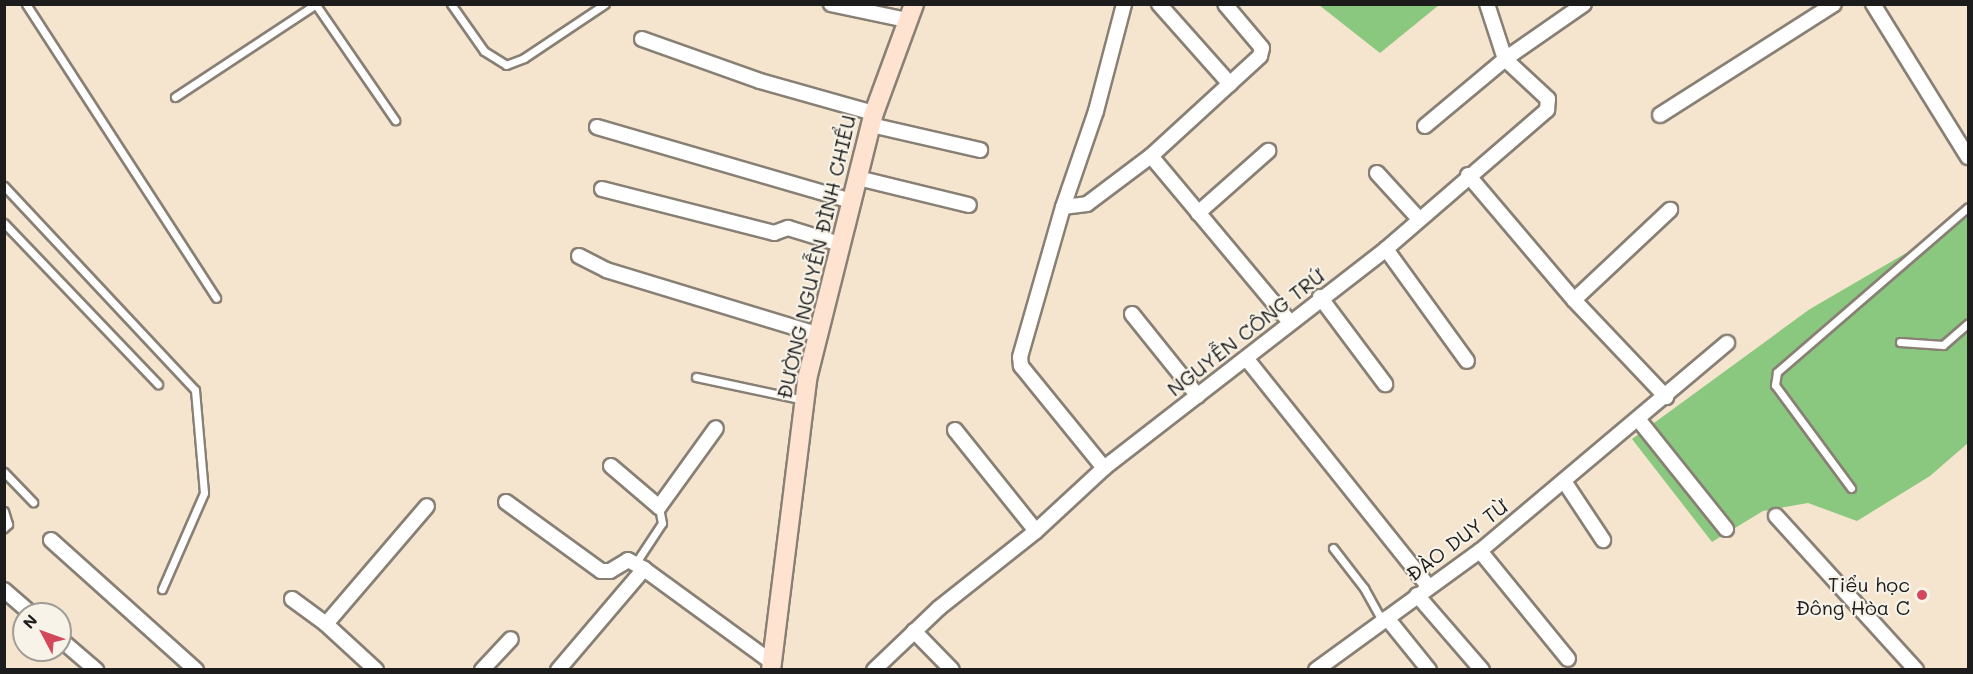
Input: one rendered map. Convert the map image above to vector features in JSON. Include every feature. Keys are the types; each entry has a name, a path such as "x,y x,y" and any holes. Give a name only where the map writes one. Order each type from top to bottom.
{"street":[{"path":"831,4 910,12"},
{"path":"1104,468 1021,366 1024,343 1062,207 1096,111 1124,4"},
{"path":"1159,4 1230,84"},
{"path":"1062,207 1087,204 1151,156 1263,52 1225,4"},
{"name":"NGUYỄN CÔNG TRỨ","path":"874,669 914,631 1036,531 1104,468 1246,358 1320,297 1386,249 1468,175 1547,110 1549,104 1506,59 1487,4"},
{"path":"1425,126 1567,9 1584,4"},
{"path":"1660,115 1834,4"},
{"path":"1873,4 1968,157"},
{"name":"ĐƯỜNG NGUYỄN ĐÌNH CHIỂU","path":"775,667 804,400 817,334 872,119 910,12"},
{"path":"642,39 872,119 980,150"},
{"path":"597,127 851,201"},
{"path":"1198,213 1268,151"},
{"path":"1151,156 1290,322"},
{"path":"1377,173 1419,219"},
{"path":"1468,175 1574,300 1666,397"},
{"path":"858,178 969,205"},
{"path":"602,189 774,234 788,228 840,243"},
{"path":"1574,300 1670,210"},
{"path":"1386,249 1467,361"},
{"path":"579,256 606,270 817,334"},
{"path":"1320,297 1384,384"},
{"path":"1132,314 1198,396"},
{"name":"ĐÀO DUY TỪ","path":"1316,669 1480,551 1666,397 1727,343"},
{"path":"1246,358 1429,587"},
{"path":"1638,419 1726,529"},
{"path":"611,466 659,507 716,428"},
{"path":"955,430 1036,531"},
{"path":"1564,482 1603,540"},
{"path":"506,502 601,571 610,571 621,562 639,566 775,667"},
{"path":"326,624 427,506"},
{"path":"1776,516 1916,669"},
{"path":"51,540 196,669"},
{"path":"1480,551 1568,659"},
{"path":"558,669 639,566"},
{"path":"4,590 18,602"},
{"path":"1417,595 1482,669"},
{"path":"292,599 326,624 376,669"},
{"path":"1385,620 1429,669"},
{"path":"914,631 952,669"},
{"path":"482,669 511,639"},
{"path":"72,649 96,669"}],"lane":[{"path":"26,4 216,298"},
{"path":"451,4 484,51 506,65 524,58 606,4"},
{"path":"175,97 316,5 395,120"},
{"path":"4,186 189,378 195,390 204,493 162,589"},
{"path":"1851,488 1775,385 1777,372 1968,207"},
{"path":"4,223 158,384"},
{"path":"1900,342 1943,345 1968,323"},
{"path":"696,377 804,400"},
{"path":"4,472 33,502"},
{"path":"639,566 662,524 659,507"},
{"path":"4,511 8,524 4,528"},
{"path":"1333,548 1385,620"}],"green space":[{"path":"1319,5 1439,5 1380,53"},
{"path":"1968,217 1968,443 1930,476 1857,521 1808,503 1763,511 1712,542 1632,439 1810,309"}],"place":[{"name":"Tiểu học Đông Hòa C","path":"1922,595"}]}
